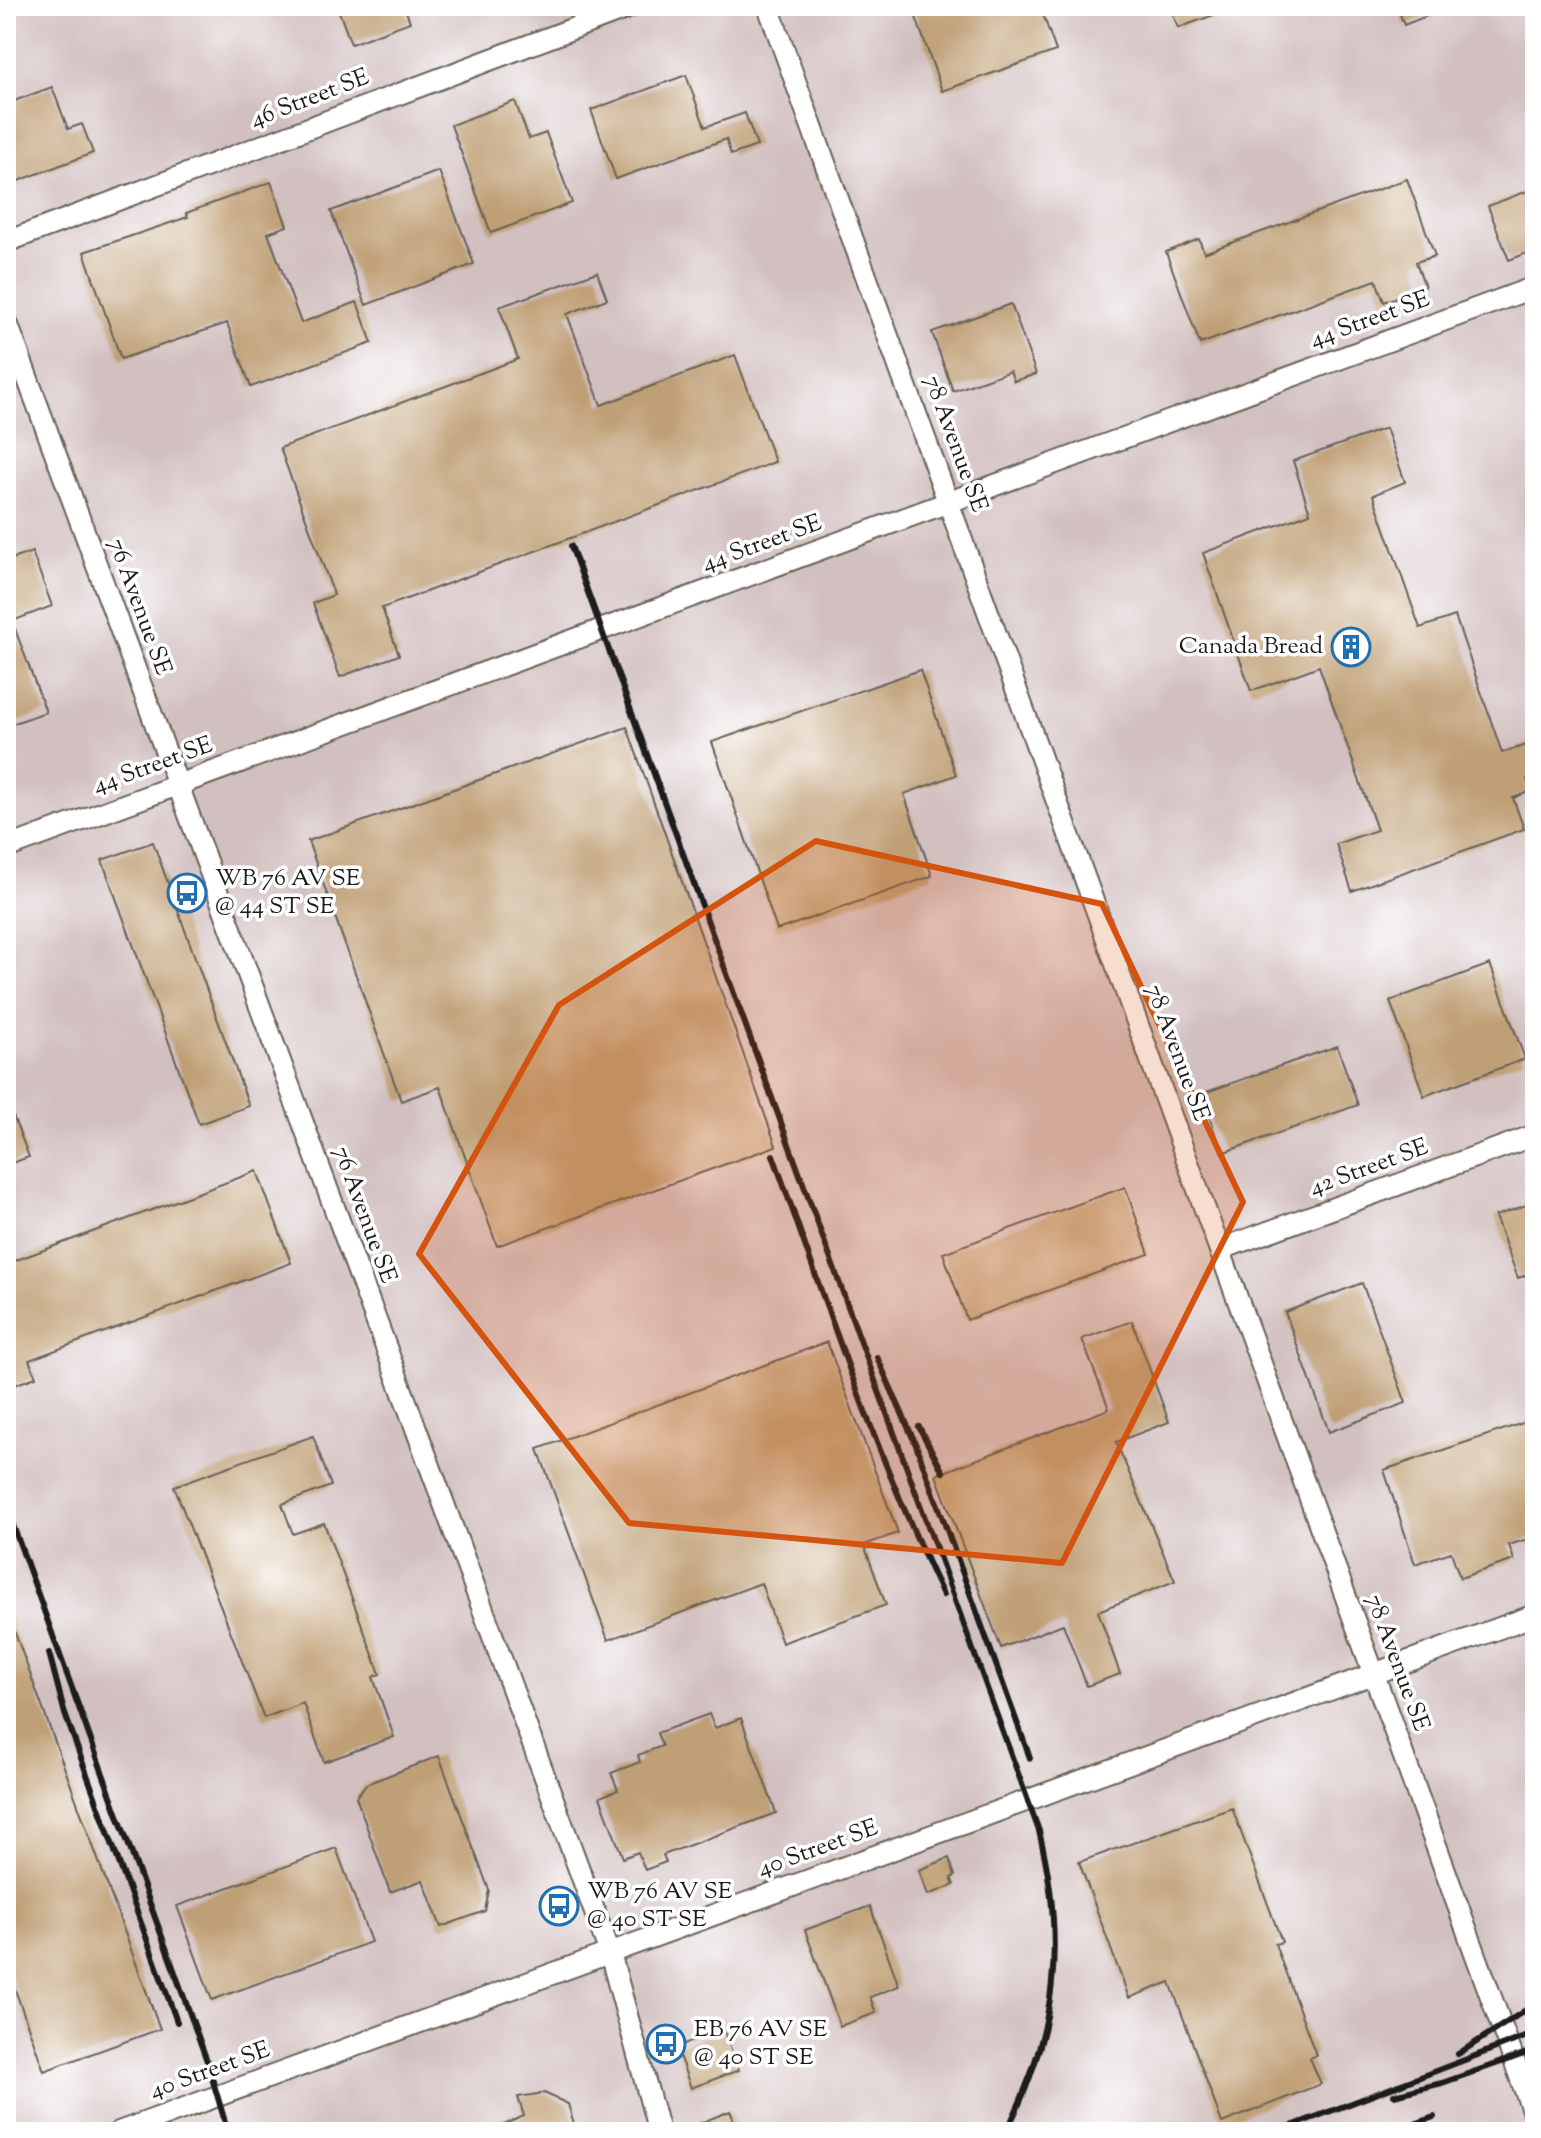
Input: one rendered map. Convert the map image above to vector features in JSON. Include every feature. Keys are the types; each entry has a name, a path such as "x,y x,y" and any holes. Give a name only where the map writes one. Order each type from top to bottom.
{"street":[{"name":"46 Street SE","path":"6,242 633,6"},
{"name":"78 Avenue SE","path":"768,6 1535,2118"},
{"name":"44 Street SE","path":"6,848 1535,287"},
{"name":"76 Avenue SE","path":"6,320 610,1953 659,2132"},
{"name":"42 Street SE","path":"1221,1249 1535,1135"},
{"name":"40 Street SE","path":"119,2132 1535,1615"}],"highlighted area":[{"path":"816,841 1102,904 1243,1202 1062,1563 629,1523 419,1254 559,1005"}],"shaded area":[{"path":"6,6 1535,6 1535,2132 6,2132"}],"building":[{"path":"337,6 404,6 410,22 351,44"},
{"path":"912,6 1040,6 1056,51 942,91"},
{"path":"1170,6 1233,6 1233,8 1178,28"},
{"path":"1397,6 1449,6 1450,7 1404,25"},
{"path":"686,75 705,127 745,113 757,146 731,155 726,139 616,179 591,110"},
{"path":"52,87 68,129 82,124 93,153 13,183 6,164 6,104"},
{"path":"515,101 529,139 546,133 572,203 491,233 451,125"},
{"path":"439,171 474,264 366,305 331,211"},
{"path":"1407,179 1435,256 1416,262 1425,287 1384,302 1376,280 1200,344 1166,252 1199,239 1204,253"},
{"path":"271,182 287,226 268,233 301,323 357,302 372,343 251,387 227,323 121,359 84,252 188,217 186,213"},
{"path":"1535,188 1535,250 1509,260 1488,206"},
{"path":"597,272 607,299 567,314 601,405 735,355 775,462 382,608 399,655 340,677 313,603 334,595 280,448 518,359 499,307"},
{"path":"1011,304 1036,374 1014,381 1010,371 953,391 932,332"},
{"name":"Canada Bread","path":"1386,428 1405,482 1373,495 1420,628 1455,616 1502,753 1535,742 1535,776 1527,779 1531,791 1513,798 1524,829 1352,891 1336,844 1377,830 1319,666 1251,691 1203,553 1310,513 1293,461"},
{"path":"32,552 52,606 12,621 46,712 6,726 6,561"},
{"path":"920,670 956,775 904,794 932,876 777,930 712,742"},
{"path":"627,727 776,1146 497,1246 440,1087 401,1101 308,841"},
{"path":"153,842 249,1106 199,1124 102,860"},
{"path":"1490,964 1525,1059 1424,1096 1390,1001"},
{"path":"1337,1046 1358,1105 1222,1153 1201,1094"},
{"path":"6,1098 29,1157 6,1165"},
{"path":"257,1171 291,1263 29,1360 36,1377 6,1388 6,1264"},
{"path":"1125,1187 1149,1254 967,1320 943,1253"},
{"path":"1535,1202 1535,1272 1518,1278 1495,1216"},
{"path":"1362,1283 1406,1403 1329,1432 1285,1312"},
{"path":"1132,1321 1169,1422 1116,1442 1175,1581 1098,1611 1120,1674 1087,1686 1063,1624 1001,1648 936,1475 1109,1409 1082,1339"},
{"path":"827,1342 898,1533 864,1545 886,1605 782,1643 761,1583 608,1640 538,1449"},
{"path":"1535,1419 1535,1517 1529,1519 1534,1537 1509,1545 1514,1560 1460,1578 1451,1552 1415,1564 1384,1470"},
{"path":"313,1436 331,1486 282,1504 293,1534 324,1523 380,1674 373,1677 394,1737 324,1762 303,1703 264,1718 174,1486"},
{"path":"6,1608 160,2029 44,2071 6,1964"},
{"path":"709,1714 715,1728 741,1718 776,1813 663,1855 666,1862 645,1870 638,1852 623,1858 600,1797 618,1790 611,1773 640,1762 638,1755 662,1746 657,1733"},
{"path":"439,1756 489,1890 485,1911 441,1927 423,1880 390,1892 356,1797 366,1784"},
{"path":"1232,1808 1282,1942 1275,1944 1316,2055 1310,2058 1321,2084 1222,2123 1170,1982 1129,1998 1079,1862"},
{"path":"336,1848 371,1942 212,2000 177,1906"},
{"path":"949,1858 955,1876 951,1878 954,1885 928,1895 919,1870"},
{"path":"870,1906 899,1986 870,1997 876,2013 840,2026 805,1930"},
{"path":"723,2029 739,2070 691,2088 676,2047"},
{"path":"544,2093 568,2104 576,2132 487,2132 524,2116 518,2097"},
{"path":"730,2111 739,2132 680,2132 680,2131"}],"railway":[{"path":"571,546 1039,1831 1052,1910 1052,1985 1036,2058 1006,2132"},
{"path":"773,1155 873,1433 943,1595"},
{"path":"877,1357 916,1445 1030,1758"},
{"path":"919,1427 943,1472"},
{"path":"6,1506 207,2061 228,2132"},
{"path":"49,1653 65,1714 177,2022"},
{"path":"1458,2054 1535,2004"},
{"path":"1276,2132 1535,2033"},
{"path":"1394,2095 1442,2083 1535,2050"},
{"path":"1392,2132 1434,2117"},
{"path":"1428,2132 1440,2128"}],"place":[{"name":"Canada Bread","path":"1351,647"},
{"name":"WB 76 AV SE @ 44 ST SE","path":"187,893"},
{"name":"WB 76 AV SE @ 40 ST SE","path":"559,1906"},
{"name":"EB 76 AV SE @ 40 ST SE","path":"666,2044"}]}
